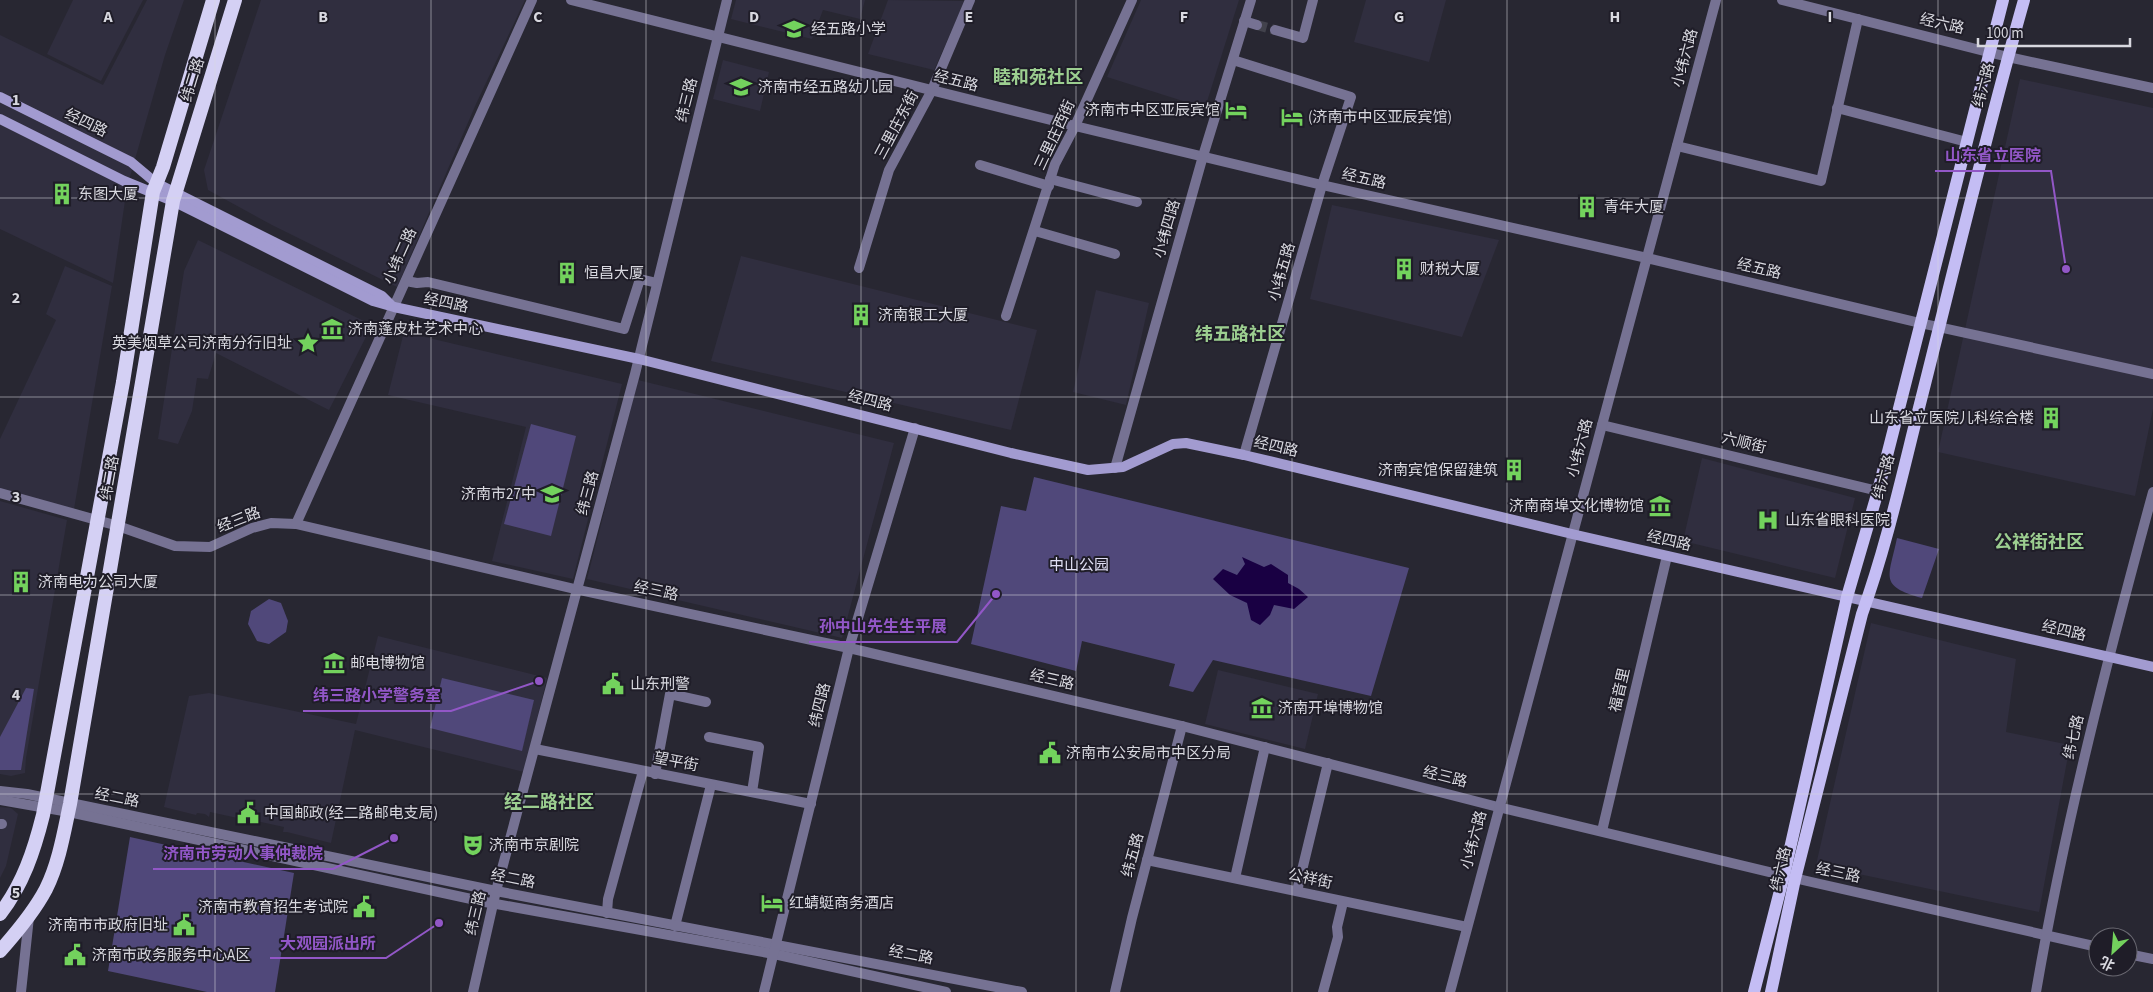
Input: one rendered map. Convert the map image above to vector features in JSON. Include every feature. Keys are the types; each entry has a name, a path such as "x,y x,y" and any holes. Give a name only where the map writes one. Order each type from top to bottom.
{"highway":[{"name":"纬二路","path":"0,914 15,894 35,849 46,803 96,521 123,382 155,187 163,167 213,0"},
{"name":"纬二路","path":"0,951 29,917 46,888 60,851 70,808 175,196 235,0"}],"main road":[{"name":"纬六路","path":"1771,992 1789,877 1847,597 1878,491 2002,0"},
{"name":"纬六路","path":"1754,992 1789,877 1900,482 2024,0"},
{"name":"经四路","path":"0,97 131,162 155,187"},
{"name":"经四路","path":"0,119 124,181 155,187 175,196 382,296 394,307 639,359 1088,470 1115,468 1142,459 1173,444 1186,443 1244,455 1666,556 2153,667"}],"street":[{"name":"小纬二路","path":"296,524 532,0"},
{"name":"经五路","path":"572,0 1076,126 1322,185 1647,258 1920,323 2153,374"},
{"name":"纬三路","path":"473,992 496,891 639,359 727,0"},
{"name":"三里庄东街","path":"859,268 889,170 932,90 970,0"},
{"name":"三里庄西街","path":"1006,316 1035,231 1055,164 1076,126 1132,0"},
{"name":"小纬四路","path":"1115,468 1203,156 1251,0"},
{"path":"1275,30 1303,38 1313,0"},
{"name":"小纬六路","path":"1450,992 1498,807 1716,0"},
{"name":"经六路","path":"1782,0 2008,57 2153,88"},
{"path":"1677,146 1821,181 1858,19"},
{"path":"1244,21 1257,25"},
{"name":"小纬五路","path":"1233,60 1351,97 1322,185 1244,455"},
{"path":"1837,108 1967,142"},
{"path":"980,165 1137,202"},
{"path":"1035,231 1115,254"},
{"path":"406,280 417,283 428,282 624,329 640,279 657,283"},
{"name":"六顺街","path":"1602,425 1878,491"},
{"name":"纬四路","path":"764,992 850,648 915,428"},
{"name":"纬七路","path":"2036,992 2046,935 2108,656 2153,492"},
{"name":"经三路","path":"0,493 118,526 175,546 210,547 252,528 271,523 296,524 578,590 850,648 1182,726 1498,807 1789,877 2088,945"},
{"name":"福音里","path":"1602,831 1666,556"},
{"path":"655,774 670,694 706,702"},
{"name":"纬五路","path":"1115,992 1182,726"},
{"path":"709,737 759,747 752,792"},
{"path":"1235,878 1265,747"},
{"name":"望平街","path":"535,749 811,804"},
{"path":"1297,891 1328,763"},
{"path":"607,913 608,899 643,771"},
{"path":"675,926 711,785"},
{"name":"经二路","path":"0,791 70,808 675,926 946,992"},
{"name":"经二路","path":"0,800 46,803"},
{"name":"经二路","path":"70,808 493,904 775,949 1022,992"},
{"name":"公祥街","path":"1147,860 1467,927"},
{"path":"1324,992 1338,937 1337,927 1343,902"},
{"path":"21,992 29,917"},
{"path":"2138,956 2153,959"}],"shaded area":[{"path":"73,0 143,0 101,81 47,54"},
{"path":"147,0 184,0 165,55 127,187 113,283 0,229 0,35 103,85"},
{"path":"261,0 525,0 476,104 397,287 272,225 208,190 204,170"},
{"name":"经五路小学","path":"736,0 865,0 860,19 823,10 812,39 731,19"},
{"path":"888,0 965,1 934,70 868,54"},
{"path":"1141,0 1239,0 1205,108 1107,77"},
{"path":"1366,0 1446,0 1429,62 1354,42"},
{"name":"济南市经五路幼儿园","path":"723,60 769,72 760,111 713,99"},
{"path":"2020,79 2153,108 2153,409 2135,496 1938,452"},
{"path":"1332,205 1499,240 1462,337 1310,299"},
{"path":"198,240 372,325 329,410 216,353 208,379 197,378 192,411 178,444 158,439 184,271"},
{"path":"741,256 1037,330 1011,430 711,361"},
{"path":"65,266 112,286 74,509 0,489 0,439 56,320 46,314"},
{"path":"1096,290 1149,303 1126,405 1073,392"},
{"name":"济南市27中","path":"404,332 622,384 573,579 492,561 526,427 388,395"},
{"path":"638,380 894,443 842,638 587,579"},
{"name":"山东省眼科医院","path":"1702,458 1855,498 1835,578 1683,541"},
{"path":"0,501 67,520 25,773 11,776 0,774"},
{"path":"1242,557 1264,567 1271,564 1288,575 1288,583 1308,597 1294,609 1274,605 1270,615 1260,625 1251,620 1247,603 1230,595 1213,579 1223,569 1237,575 1245,564"},
{"path":"1871,623 2016,659 2006,732 2070,745 2039,912 1816,865"},
{"path":"378,636 547,678 524,772 355,730 331,843 283,832 284,827 252,820 250,824 242,822 242,819 210,812 209,817 205,814 197,813 196,815 164,807 189,696 209,693 356,724"},
{"name":"济南开埠博物馆","path":"1218,670 1318,694 1305,749 1205,724"},
{"path":"0,807 11,808 18,814 6,866 0,878"}],"green space":[{"path":"531,424 576,436 551,536 504,524"},
{"name":"中山公园","path":"1034,477 1409,568 1371,696 1213,660 1193,692 1169,686 1175,664 1082,641 1076,671 971,644 1001,506 1026,511"},
{"path":"1897,538 1939,549 1922,598 1898,589 1890,578"},
{"path":"269,599 281,603 288,621 286,632 269,644 257,641 248,624 251,611"},
{"path":"442,678 534,700 522,751 430,728"},
{"path":"26,688 34,689 21,770 0,770 0,737"},
{"path":"130,837 294,873 275,992 207,992 108,971"}],"tunnel":[{"path":"1257,25 1275,30"}],"place":[{"name":"经五路小学","path":"794,29"},
{"name":"济南市经五路幼儿园","path":"741,87"},
{"name":"济南市中区亚辰宾馆","path":"1236,110"},
{"name":"(济南市中区亚辰宾馆)","path":"1292,117"},
{"name":"东图大厦","path":"62,194"},
{"name":"青年大厦","path":"1587,207"},
{"name":"财税大厦","path":"1404,269"},
{"name":"山东省立医院","path":"2066,269"},
{"name":"恒昌大厦","path":"567,273"},
{"name":"济南银工大厦","path":"861,315"},
{"name":"济南蓬皮杜艺术中心","path":"332,329"},
{"name":"英美烟草公司济南分行旧址","path":"308,343"},
{"name":"山东省立医院儿科综合楼","path":"2051,418"},
{"name":"济南宾馆保留建筑","path":"1514,470"},
{"name":"济南市27中","path":"552,494"},
{"name":"济南商埠文化博物馆","path":"1660,506"},
{"name":"山东省眼科医院","path":"1768,520"},
{"name":"济南电力公司大厦","path":"21,582"},
{"name":"孙中山先生生平展","path":"996,594"},
{"name":"邮电博物馆","path":"334,663"},
{"name":"纬三路小学警务室","path":"539,681"},
{"name":"山东刑警","path":"613,684"},
{"name":"济南开埠博物馆","path":"1262,708"},
{"name":"济南市公安局市中区分局","path":"1050,753"},
{"name":"中国邮政(经二路邮电支局)","path":"248,813"},
{"name":"济南市劳动人事仲裁院","path":"394,838"},
{"name":"济南市京剧院","path":"473,845"},
{"name":"红蜻蜓商务酒店","path":"772,903"},
{"name":"济南市教育招生考试院","path":"364,907"},
{"name":"大观园派出所","path":"439,923"},
{"name":"济南市市政府旧址","path":"184,925"},
{"name":"济南市政务服务中心A区","path":"75,955"}],"district":[{"name":"睦和苑社区","path":"1038,77"},
{"name":"纬五路社区","path":"1240,334"},
{"name":"公祥街社区","path":"2039,542"},
{"name":"经二路社区","path":"549,802"}]}
